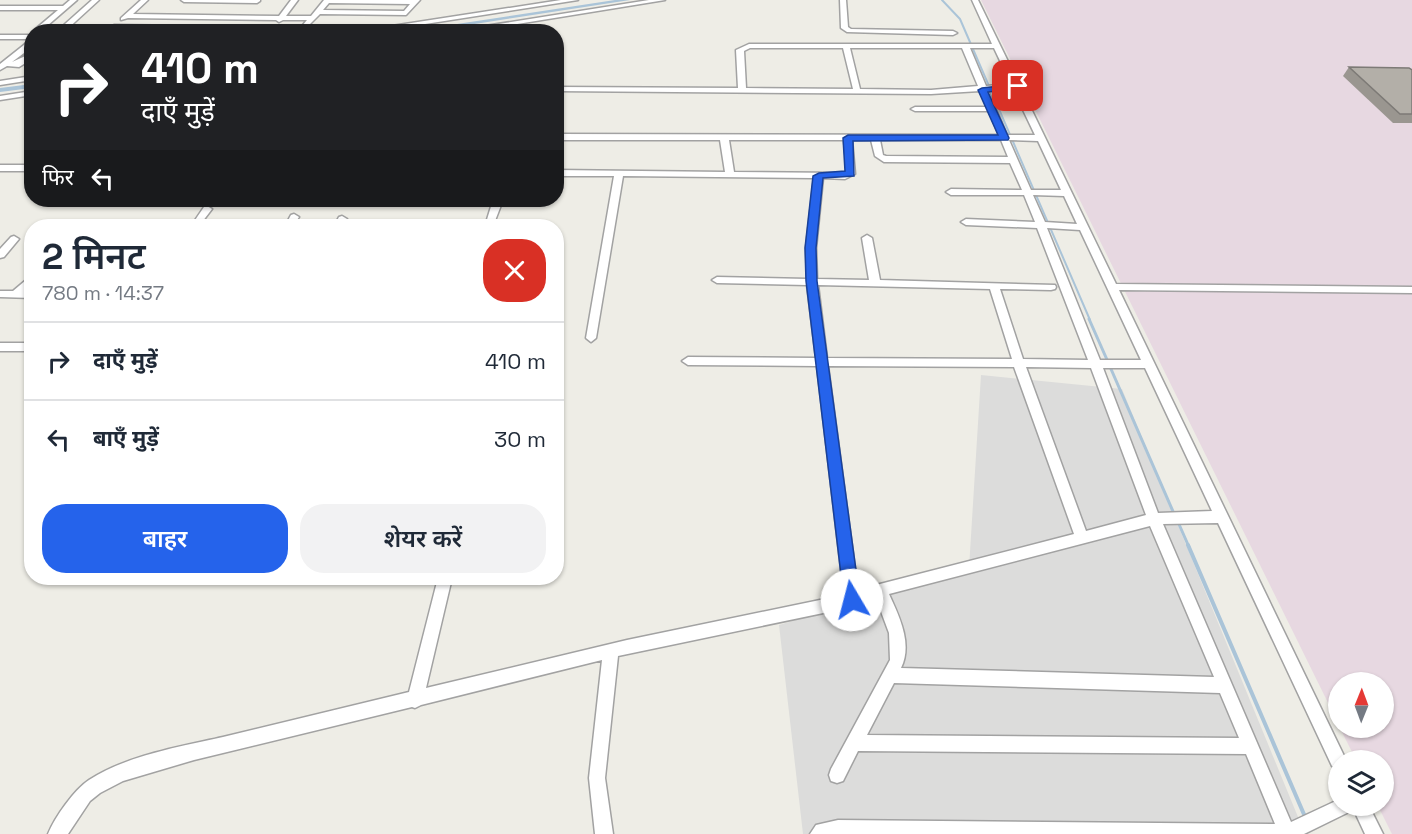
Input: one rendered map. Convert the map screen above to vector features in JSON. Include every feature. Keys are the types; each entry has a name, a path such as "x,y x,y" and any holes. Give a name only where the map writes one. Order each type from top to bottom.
{"street":[{"path":"45,24 74,0"},
{"path":"54,24 83,0"},
{"path":"68,24 96,0"},
{"path":"118,24 145,0"},
{"path":"166,17 184,0 257,0"},
{"path":"243,17 257,0"},
{"path":"276,24 296,0"},
{"path":"411,24 575,0"},
{"path":"503,24 662,0"},
{"path":"843,0 845,28 849,31 953,33"},
{"path":"975,0 1333,750"},
{"path":"308,24 327,1 416,1"},
{"path":"127,16 281,18 406,13 416,1"},
{"path":"0,8 64,8"},
{"path":"196,24 203,17"},
{"path":"223,24 229,17"},
{"path":"0,37 24,36"},
{"path":"2,64 24,43"},
{"path":"742,91 741,48 749,46 998,46"},
{"path":"846,46 857,91"},
{"path":"971,46 988,90 992,109 1010,138 1014,160 1033,193 1047,226 1094,362 1167,518 1223,685 1250,746 1296,829"},
{"path":"2,64 16,65 24,60"},
{"path":"0,83 24,79"},
{"path":"564,89 857,91 988,90 1018,86"},
{"path":"0,98 24,94"},
{"path":"915,110 992,109"},
{"path":"564,137 1041,138"},
{"path":"724,137 730,174"},
{"path":"564,173 819,176 850,174 848,138"},
{"path":"875,138 879,156 884,159 1014,160"},
{"path":"0,168 24,168"},
{"path":"591,338 620,174"},
{"path":"819,176 811,248 812,281 852,600"},
{"path":"951,192 1068,193"},
{"path":"200,219 207,209"},
{"path":"966,222 1084,227"},
{"path":"867,238 875,282"},
{"path":"0,255 14,239"},
{"path":"717,279 1051,287"},
{"path":"16,294 24,286"},
{"path":"994,286 1019,364 1082,538"},
{"path":"1112,287 1412,290"},
{"path":"0,294 24,294"},
{"path":"0,347 24,347"},
{"path":"688,361 1149,364"},
{"path":"57,834 83,796 99,784 125,773 194,752 611,651 852,600 880,590 1167,518 1221,517"},
{"path":"415,700 443,585"},
{"path":"837,776 897,661 900,644 892,615 880,590"},
{"path":"604,834 597,778 611,651"},
{"path":"890,675 1223,685"},
{"path":"854,743 1250,746"},
{"path":"819,834 822,831 838,830 1296,829 1328,813"},
{"path":"1365,816 1374,834"}],"shaded area":[{"path":"981,0 1412,0 1412,834 1392,834 1383,816 1394,816 1394,750 1351,750 1345,738 1394,738 1394,672 1328,672 1328,703"},
{"path":"981,375 1122,389 1305,834 803,834 779,625 969,568"}],"building":[{"path":"1349,67 1409,68 1412,70 1412,114 1400,114"}],"waterway":[{"path":"462,24 627,0"},
{"path":"942,0 960,19 1090,320"},
{"path":"0,90 24,87"},
{"path":"1089,319 1108,362"},
{"path":"1111,369 1175,516"},
{"path":"1178,522 1189,547"},
{"path":"1188,545 1306,819"}],"route":[{"path":"852,600 812,281 811,248 819,176 845,176 852,172 848,138 1004,138 982,90 1018,86"}]}
